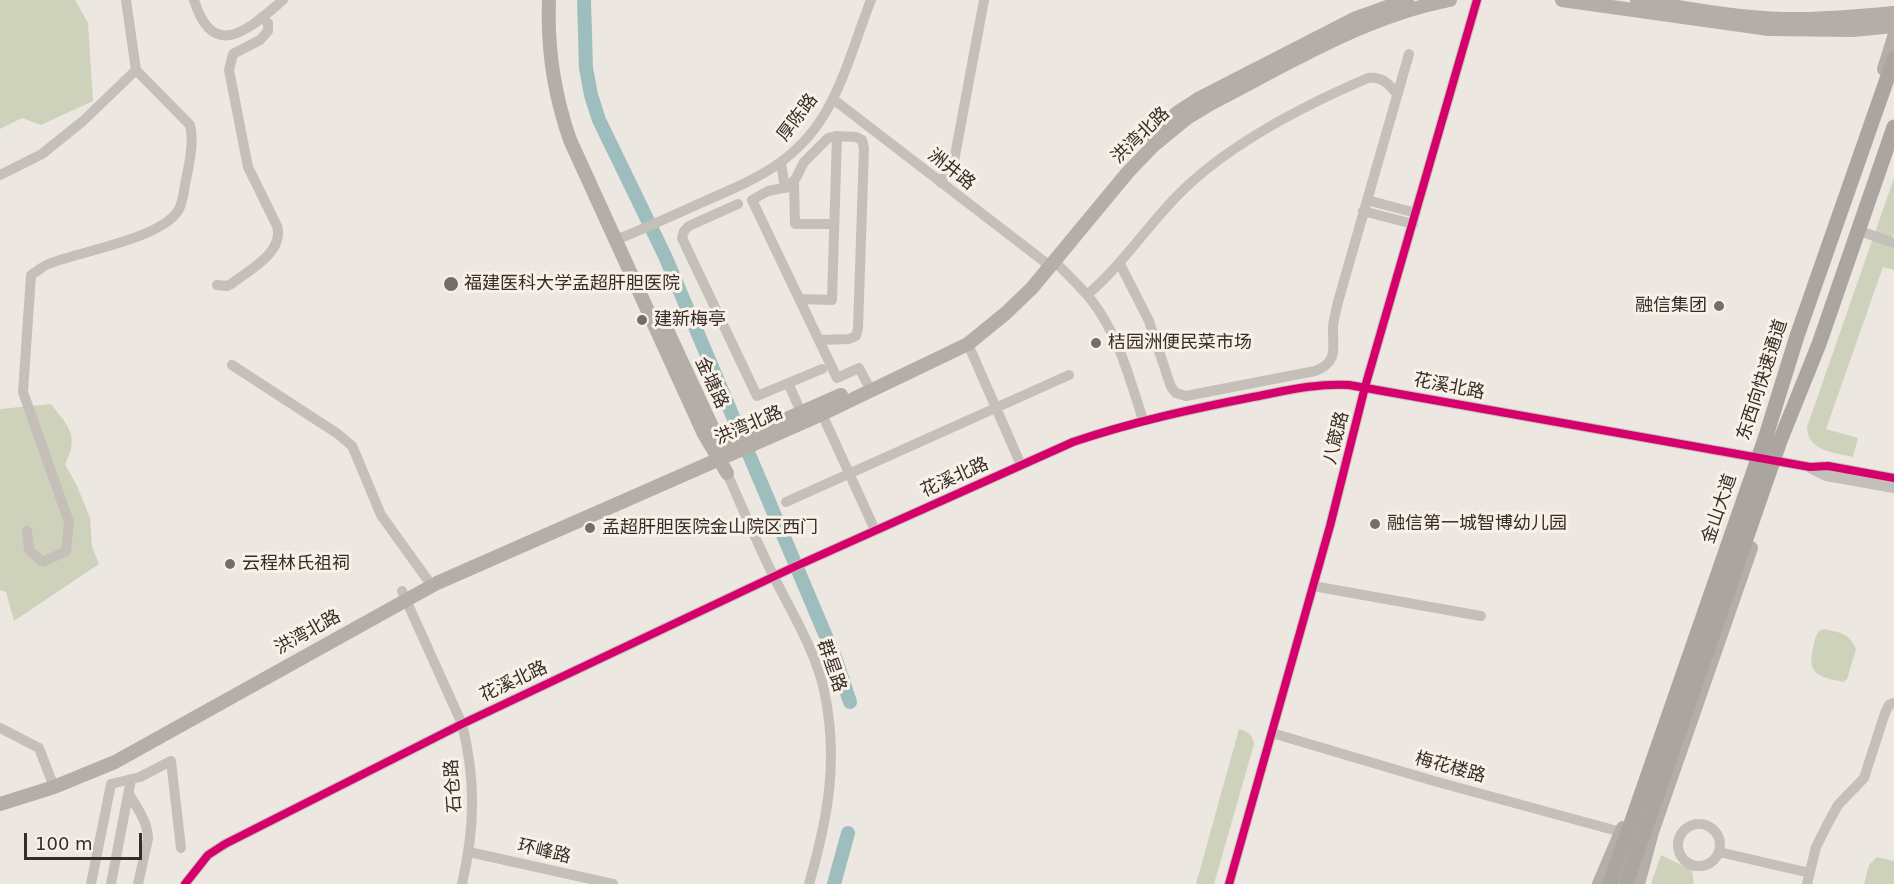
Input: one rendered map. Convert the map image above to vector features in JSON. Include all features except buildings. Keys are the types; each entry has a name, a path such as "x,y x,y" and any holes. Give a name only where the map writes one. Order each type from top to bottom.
{"highway":[{"name":"东西向快速通道","path":"1610,884 1894,59"},
{"name":"东西向快速通道","path":"1626,884 1780,441 1819,344 1894,127"}],"main road":[{"name":"金塘路","path":"549,0 549,40 553,77 559,107 570,140 590,188 726,472"},
{"name":"金塘路","path":"557,0 560,65 567,103 579,141 714,431 718,454"},
{"name":"洪湾北路","path":"0,804 115,762 404,595 427,579 746,442 822,414 968,344 1032,288 1128,160 1183,108 1370,12 1407,0"},
{"name":"洪湾北路","path":"746,442 801,412 926,357 970,332 1049,263 1143,155 1187,118 1355,29 1393,15 1450,0"},
{"path":"1562,0 1601,2 1769,29 1853,30 1894,26"},
{"path":"1637,0 1782,19 1837,18 1894,13"},
{"name":"金山大道","path":"1599,884 1632,806 1754,457 1894,37"},
{"path":"1638,884 1652,832 1767,502 1867,200 1894,140"},
{"name":"洪湾北路","path":"404,595 436,583 718,454"},
{"name":"洪湾北路","path":"0,796 53,784"}],"street":[{"path":"27,531 29,550 43,562 66,551 69,522 22,392 31,275 50,263 140,235 170,220 180,209 190,159 192,131 190,125 136,70 126,0"},
{"path":"194,0 204,23 224,35 239,34 283,0"},
{"name":"厚陈路","path":"623,237 745,184 782,163 805,141 833,99 871,0"},
{"path":"940,182 954,161 984,0"},
{"name":"八箴路","path":"1229,884 1313,586 1365,387 1477,0"},
{"path":"217,285 231,284 266,258 279,236 277,226 248,167 229,70 233,54 260,40 268,31 268,23 262,17"},
{"path":"1120,264 1152,327 1173,390 1179,395 1186,396 1316,371 1329,363 1334,351 1333,326 1336,310 1409,54"},
{"path":"0,175 42,154 83,122 136,70"},
{"path":"1087,295 1120,264 1158,216 1190,183 1257,134 1368,78 1381,79 1389,84 1397,94"},
{"name":"洲井路","path":"833,99 1049,263 1087,295 1120,350 1143,420"},
{"path":"800,299 832,300 837,136"},
{"path":"819,340 853,338 858,329 864,144 859,138 837,136 824,141 804,162 789,185 768,191 752,200 837,378 859,368 867,383"},
{"path":"782,163 789,185 795,224 834,224"},
{"path":"738,204 689,226 682,235 682,242 757,396 822,369"},
{"path":"1365,205 1416,213"},
{"path":"1365,205 1413,224"},
{"path":"1857,230 1894,243"},
{"path":"968,344 1021,465"},
{"path":"232,365 338,434 352,446 381,515 427,579"},
{"path":"786,502 1069,375"},
{"path":"788,383 801,412"},
{"name":"花溪北路","path":"185,884 208,855 217,849 462,723 773,576 1073,441 1143,420 1316,385 1333,384 1365,387 1810,467"},
{"path":"1243,385 1245,399"},
{"path":"1230,387 1233,401"},
{"path":"822,414 875,530"},
{"path":"1810,467 1828,466 1894,478"},
{"path":"1810,467 1826,476 1894,488"},
{"name":"群星路","path":"726,472 820,675 829,722 832,757 830,795 824,829 809,884"},
{"path":"1313,586 1481,616"},
{"name":"石仓路","path":"404,595 462,723 470,759 472,826 462,884"},
{"path":"1719,852 1808,879 1816,847 1838,806 1864,778 1885,712 1889,705 1894,703"},
{"path":"0,728 39,748 53,784"},
{"name":"梅花楼路","path":"1272,733 1434,781 1621,832"},
{"path":"91,884 111,784 150,773 171,761 181,848"},
{"path":"111,884 131,780"},
{"path":"129,794 148,831 138,884"},
{"path":"1696,823 1709,826 1718,836 1719,852 1706,864 1691,864 1678,852 1681,835 1688,827 1696,823"},
{"name":"环峰路","path":"469,852 612,884"}],"green space":[{"path":"0,0 75,0 88,23 93,101 41,125 22,118 0,129"},
{"path":"1894,178 1894,233 1890,245 1894,246 1894,270 1883,267 1826,429 1858,438 1853,457 1823,450 1812,441 1807,427"},
{"path":"51,404 70,432 72,446 65,464 90,518 92,547 99,564 14,621 6,592 0,590 0,409"},
{"path":"1825,629 1847,637 1856,649 1847,679 1843,682 1818,674 1812,665 1811,658 1816,637 1819,631"},
{"path":"1239,729 1250,734 1254,744 1214,884 1196,884"},
{"path":"1661,855 1692,870 1694,884 1651,884"},
{"path":"1877,857 1894,861 1894,884 1864,884 1869,865"}],"waterway":[{"path":"584,0 586,68 599,120 665,256 836,660 850,702"},
{"path":"834,884 848,833"}],"cycle path":[{"path":"1229,884 1330,526 1365,387 1477,0"},
{"path":"185,884 208,855 225,844 462,724 794,567 1073,442 1162,416 1301,388 1349,385 1810,467 1828,466 1894,478"}],"place":[{"name":"福建医科大学孟超肝胆医院","path":"451,284"},
{"name":"融信集团","path":"1719,306"},
{"name":"建新梅亭","path":"642,320"},
{"name":"桔园洲便民菜市场","path":"1096,343"},
{"name":"融信第一城智博幼儿园","path":"1375,524"},
{"name":"孟超肝胆医院金山院区西门","path":"590,528"},
{"name":"云程林氏祖祠","path":"230,564"}]}
